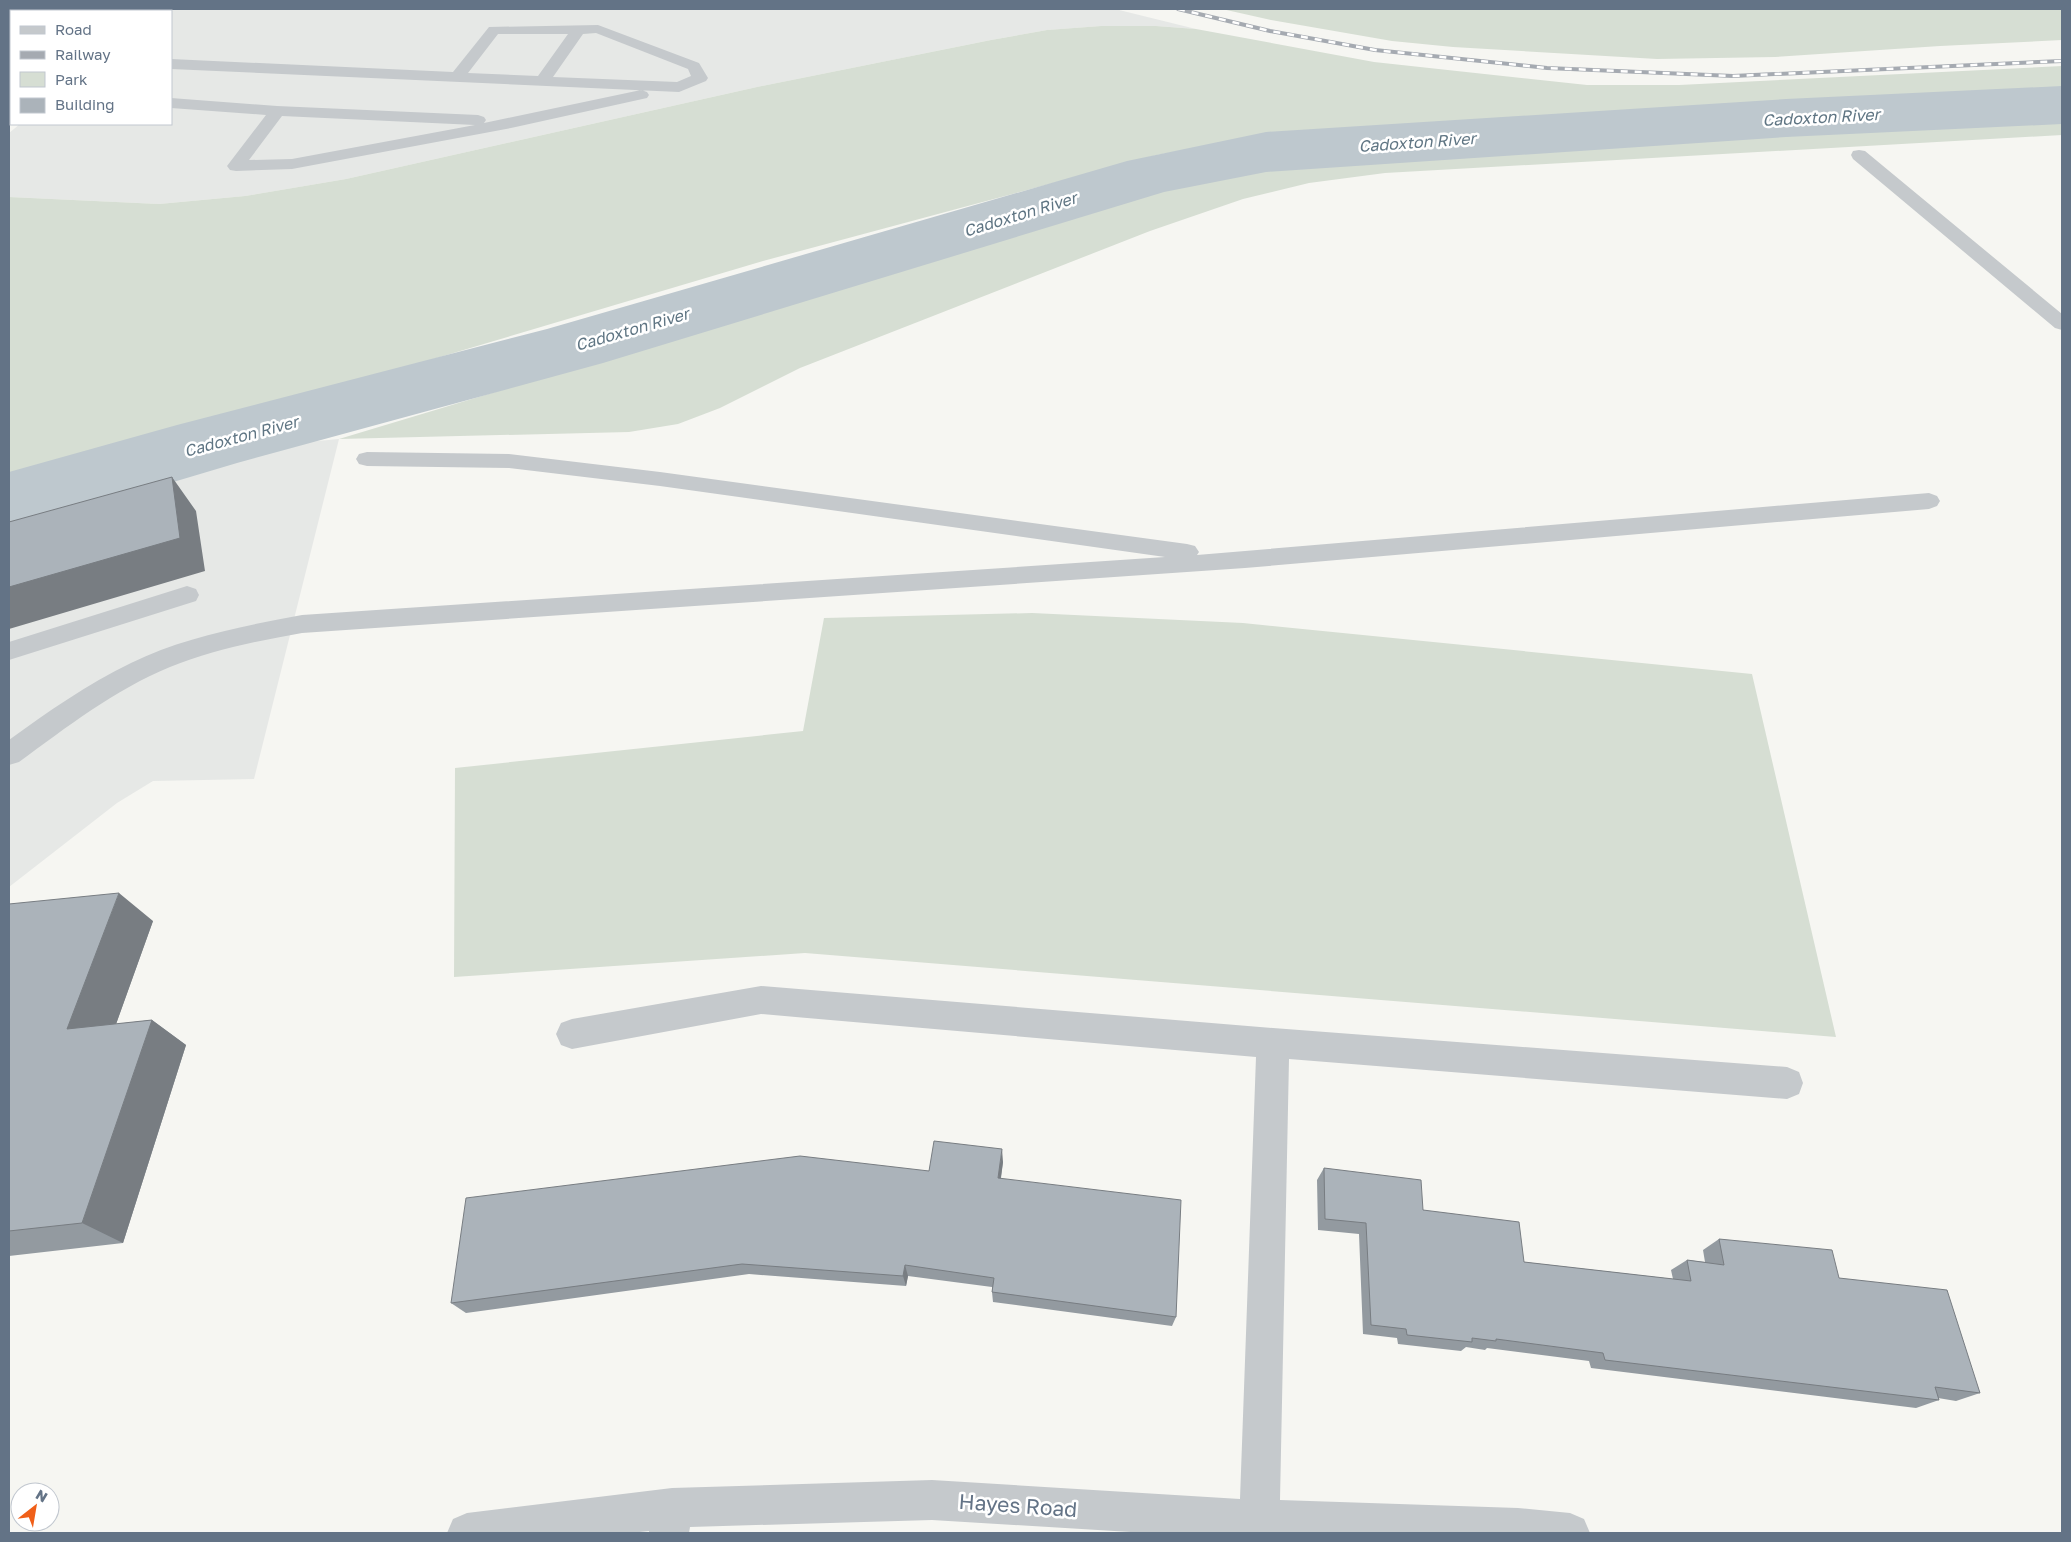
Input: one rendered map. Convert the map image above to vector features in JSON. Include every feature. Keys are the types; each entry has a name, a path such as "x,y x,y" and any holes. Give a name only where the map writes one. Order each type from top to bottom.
{"street":[{"path":"277,111 236,166 292,164 511,123 679,87 700,78 694,66 598,29 494,30 457,77"},
{"path":"542,81 578,30"},
{"path":"172,64 679,87"},
{"path":"172,103 277,111 439,117 511,123"},
{"path":"1859,155 2062,324"},
{"path":"367,459 510,461 660,479 1245,560"},
{"path":"9,754 74,708 140,670 192,649 244,634 302,624 1245,560 1929,501"},
{"path":"9,652 187,595"},
{"path":"572,1034 761,1000 1273,1043 1786,1083"},
{"path":"1259,1520 1273,1043"},
{"name":"Hayes Road","path":"467,1533 932,1500 1259,1520 1518,1528 1570,1533"}],"shaded area":[{"path":"1115,9 1196,29 1156,26 1101,26 1047,30 757,87 346,179 245,196 159,204 9,197 9,133 19,125 172,125 172,10 162,10"},
{"path":"339,439 254,779 153,781 117,803 9,887 9,516 243,448"}],"green space":[{"path":"9,9 70,9 10,10 9,54"},
{"path":"1222,9 2062,9 2062,40 1775,57 1657,59 1453,47 1392,41 1271,20"},
{"path":"1101,26 1156,26 1196,29 1374,62 1587,85 1679,85 2062,66 2062,87 1288,136 1227,142 1157,155 763,261 295,400 9,480 9,197 159,204 245,196 346,179 757,87 991,40 1047,30"},
{"path":"2062,117 2062,135 1385,173 1309,183 1243,199 1150,231 800,368 720,408 678,424 629,432 339,439 1183,185 1248,169 1337,157"},
{"path":"1032,613 1243,623 1752,674 1836,1037 805,953 454,977 455,768 803,731 824,618"}],"building":[{"path":"172,477 180,538 9,587 9,522"},
{"path":"119,893 67,1029 152,1020 82,1223 9,1231 9,904"},
{"path":"934,1141 1002,1149 998,1178 1181,1200 1176,1317 992,1292 994,1278 905,1265 903,1276 742,1264 451,1303 466,1198 800,1156 929,1171"},
{"path":"1324,1168 1421,1180 1423,1210 1519,1222 1524,1262 1691,1281 1687,1260 1724,1265 1719,1239 1832,1250 1839,1278 1947,1290 1980,1393 1935,1387 1939,1400 1605,1360 1603,1353 1496,1339 1496,1341 1472,1338 1472,1342 1407,1335 1406,1329 1371,1325 1366,1223 1325,1219"}],"waterway":[{"name":"Cadoxton River","path":"9,502 207,444 575,346 1151,175 1266,152 1786,118 2062,105"}],"railway":[{"path":"1178,9 1270,31 1375,50 1547,68 1733,76 2062,61"}]}
